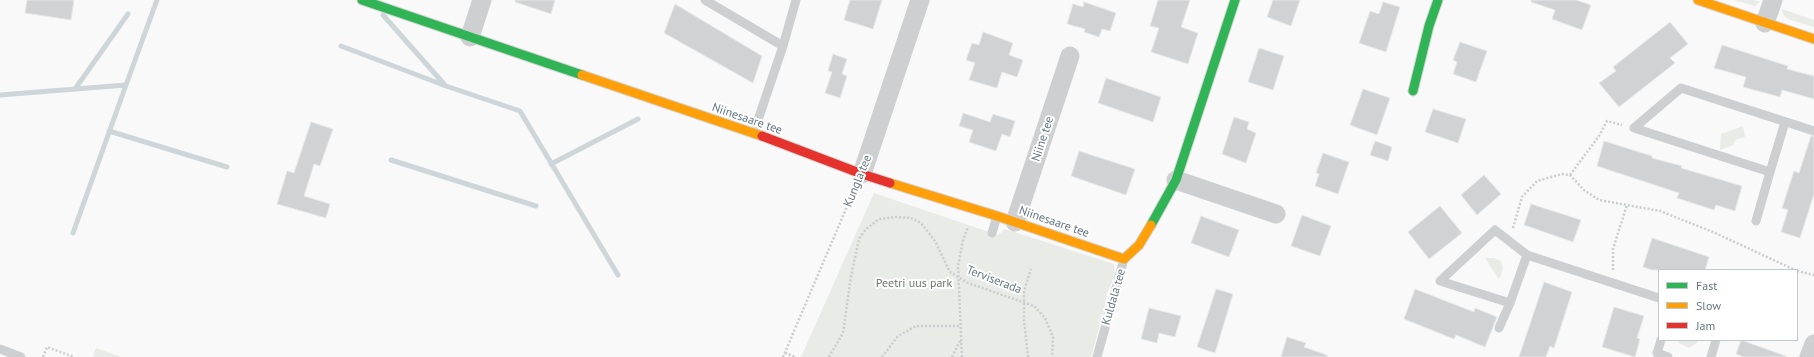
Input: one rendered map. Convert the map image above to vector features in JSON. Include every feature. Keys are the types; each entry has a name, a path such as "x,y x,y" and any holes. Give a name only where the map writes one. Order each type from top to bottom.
{"street":[{"name":"Niinesaare tee","path":"362,0 755,134 862,174 997,216 1124,259"},
{"path":"470,37 482,0"},
{"name":"Kungla tee","path":"862,174 920,0"},
{"name":"Kuldala tee","path":"1124,259 1139,245 1160,211 1176,180 1235,0"},
{"path":"1413,91 1438,0"},
{"path":"1698,0 1814,39"},
{"path":"1765,23 1773,0"},
{"name":"Niine tee","path":"1015,222 1070,56"},
{"path":"1176,180 1276,214"}],"lane":[{"path":"705,0 783,46"},
{"path":"755,134 758,120 783,46 796,0"},
{"path":"1634,128 1681,88 1814,131"},
{"path":"1756,221 1785,122"},
{"path":"1634,128 1770,172"},
{"path":"992,233 997,216"},
{"path":"1510,303 1440,281 1495,230 1527,255 1658,298"},
{"path":"1499,328 1510,303 1527,255"},
{"name":"Kuldala tee","path":"1097,357 1124,259"},
{"path":"1661,341 1657,353 1668,357"},
{"path":"1711,357 1716,341"},
{"path":"0,349 21,357"}],"path":[{"path":"1570,175 1599,136 1607,120 1634,128"},
{"name":"Kungla tee","path":"784,357 862,174"},
{"path":"1506,239 1514,226 1522,197 1537,181 1562,174 1570,175 1584,190 1599,200 1660,211 1677,217 1794,269"},
{"path":"1613,283 1612,249 1627,206"},
{"path":"962,357 960,341 961,326 958,266 963,240 975,209"},
{"name":"Terviserada","path":"829,357 843,333 851,276 859,239 866,229 879,219 896,217 911,218 921,223 935,241 950,272 968,283 1034,306 1045,318 1053,337 1052,357"},
{"path":"1028,357 1024,320 1024,291 1031,269"},
{"path":"1798,271 1814,276"},
{"path":"882,357 898,336 916,326 961,326"},
{"path":"952,357 960,341"},
{"path":"43,357 47,347 74,357"},
{"path":"785,353 795,357"}],"green space":[{"path":"1734,0 1754,0 1760,2 1755,6"},
{"path":"1782,9 1814,20 1814,27 1788,19 1784,16"},
{"path":"1743,126 1745,137 1735,140 1733,145 1720,150 1721,134"},
{"name":"Peetri uus park","path":"874,193 998,235 1005,229 1114,264 1115,275 1107,293 1104,316 1091,357 801,357"},
{"path":"1485,258 1494,258 1501,261 1503,269 1499,279"},
{"path":"1679,341 1698,341 1689,348 1679,343"},
{"path":"96,348 121,357 93,357"}],"building":[{"path":"27,0 74,0 71,20 25,13"},
{"path":"515,0 555,0 551,14 515,2"},
{"path":"850,0 882,0 873,29 844,20"},
{"path":"1158,0 1190,0 1181,27 1198,33 1188,64 1151,52 1159,28 1150,26"},
{"path":"1273,0 1300,0 1291,26 1267,17"},
{"path":"1531,0 1576,0 1591,5 1582,30 1552,19 1555,10 1531,2"},
{"path":"1084,2 1116,13 1110,31 1102,29 1099,37 1084,32 1085,29 1067,24 1073,4 1083,7"},
{"path":"1383,2 1400,7 1386,52 1359,43 1370,11 1379,14"},
{"path":"675,4 762,56 753,83 664,33"},
{"path":"1670,22 1688,44 1670,58 1675,63 1619,107 1599,83 1616,71 1613,67"},
{"path":"983,32 1013,43 1009,55 1023,60 1017,77 1002,72 997,88 969,80 975,63 966,60 972,43 979,45"},
{"path":"1460,42 1487,51 1476,82 1453,74 1457,62 1453,60"},
{"path":"1722,45 1788,66 1787,69 1814,76 1814,99 1782,90 1780,97 1743,87 1746,77 1714,68"},
{"path":"1259,48 1284,56 1273,90 1248,82"},
{"path":"833,54 847,59 842,74 847,76 840,98 825,93 832,72 828,71"},
{"path":"1106,78 1161,97 1153,122 1098,103"},
{"path":"1363,89 1390,98 1377,135 1350,125"},
{"path":"1433,109 1466,119 1458,143 1425,132"},
{"path":"963,113 990,122 993,114 1015,121 1010,137 1002,134 996,151 969,142 973,130 959,126"},
{"path":"1234,117 1249,122 1247,129 1256,133 1246,163 1222,154"},
{"path":"311,122 333,129 320,166 314,164 304,196 330,204 326,218 277,204 287,171 294,173"},
{"path":"1811,136 1814,137 1814,194 1800,238 1781,232 1788,210 1782,208 1794,171 1799,173"},
{"path":"1375,141 1392,147 1388,161 1370,155"},
{"path":"1604,141 1652,156 1652,158 1682,166 1681,168 1742,186 1735,211 1716,205 1714,210 1677,198 1679,193 1597,166"},
{"path":"1079,151 1135,169 1126,195 1071,176"},
{"path":"1323,153 1349,162 1338,194 1315,186 1319,174 1316,173"},
{"path":"1484,175 1501,194 1477,215 1461,195"},
{"path":"1531,204 1581,220 1573,242 1524,225"},
{"path":"1440,206 1462,233 1429,259 1408,232"},
{"path":"1302,215 1331,226 1320,256 1291,246"},
{"path":"1201,216 1239,230 1229,257 1191,243"},
{"path":"1652,238 1709,257 1705,269 1652,270 1643,267"},
{"path":"1544,282 1572,292 1554,348 1550,346 1546,357 1519,357"},
{"path":"1216,289 1233,294 1215,353 1197,347"},
{"path":"1415,289 1474,312 1475,308 1497,317 1485,347 1456,335 1454,339 1404,319"},
{"path":"1614,307 1644,316 1637,338 1640,339 1635,357 1602,347"},
{"path":"1149,308 1181,316 1175,337 1159,333 1157,343 1141,339"},
{"path":"1287,337 1306,343 1304,347 1327,355 1327,357 1281,357"},
{"path":"1741,341 1744,341 1786,357 1744,357 1736,354"}],"waterway":[{"path":"0,95 126,85 157,0"},
{"path":"75,89 128,14"},
{"path":"383,15 444,84"},
{"path":"341,46 446,86 520,111 618,275"},
{"path":"73,233 126,85"},
{"path":"551,164 638,119"},
{"path":"109,131 227,167"},
{"path":"391,160 536,206"}],"traffic: fast":[{"path":"362,0 582,75"},
{"path":"1151,225 1176,180 1235,0"},
{"path":"1413,91 1429,26 1438,0"}],"traffic: slow":[{"path":"1698,0 1814,39"},
{"path":"582,75 762,136"},
{"path":"890,183 997,216 1124,259 1139,245 1151,225"}],"traffic: jam":[{"path":"762,136 862,174 890,183"}]}
